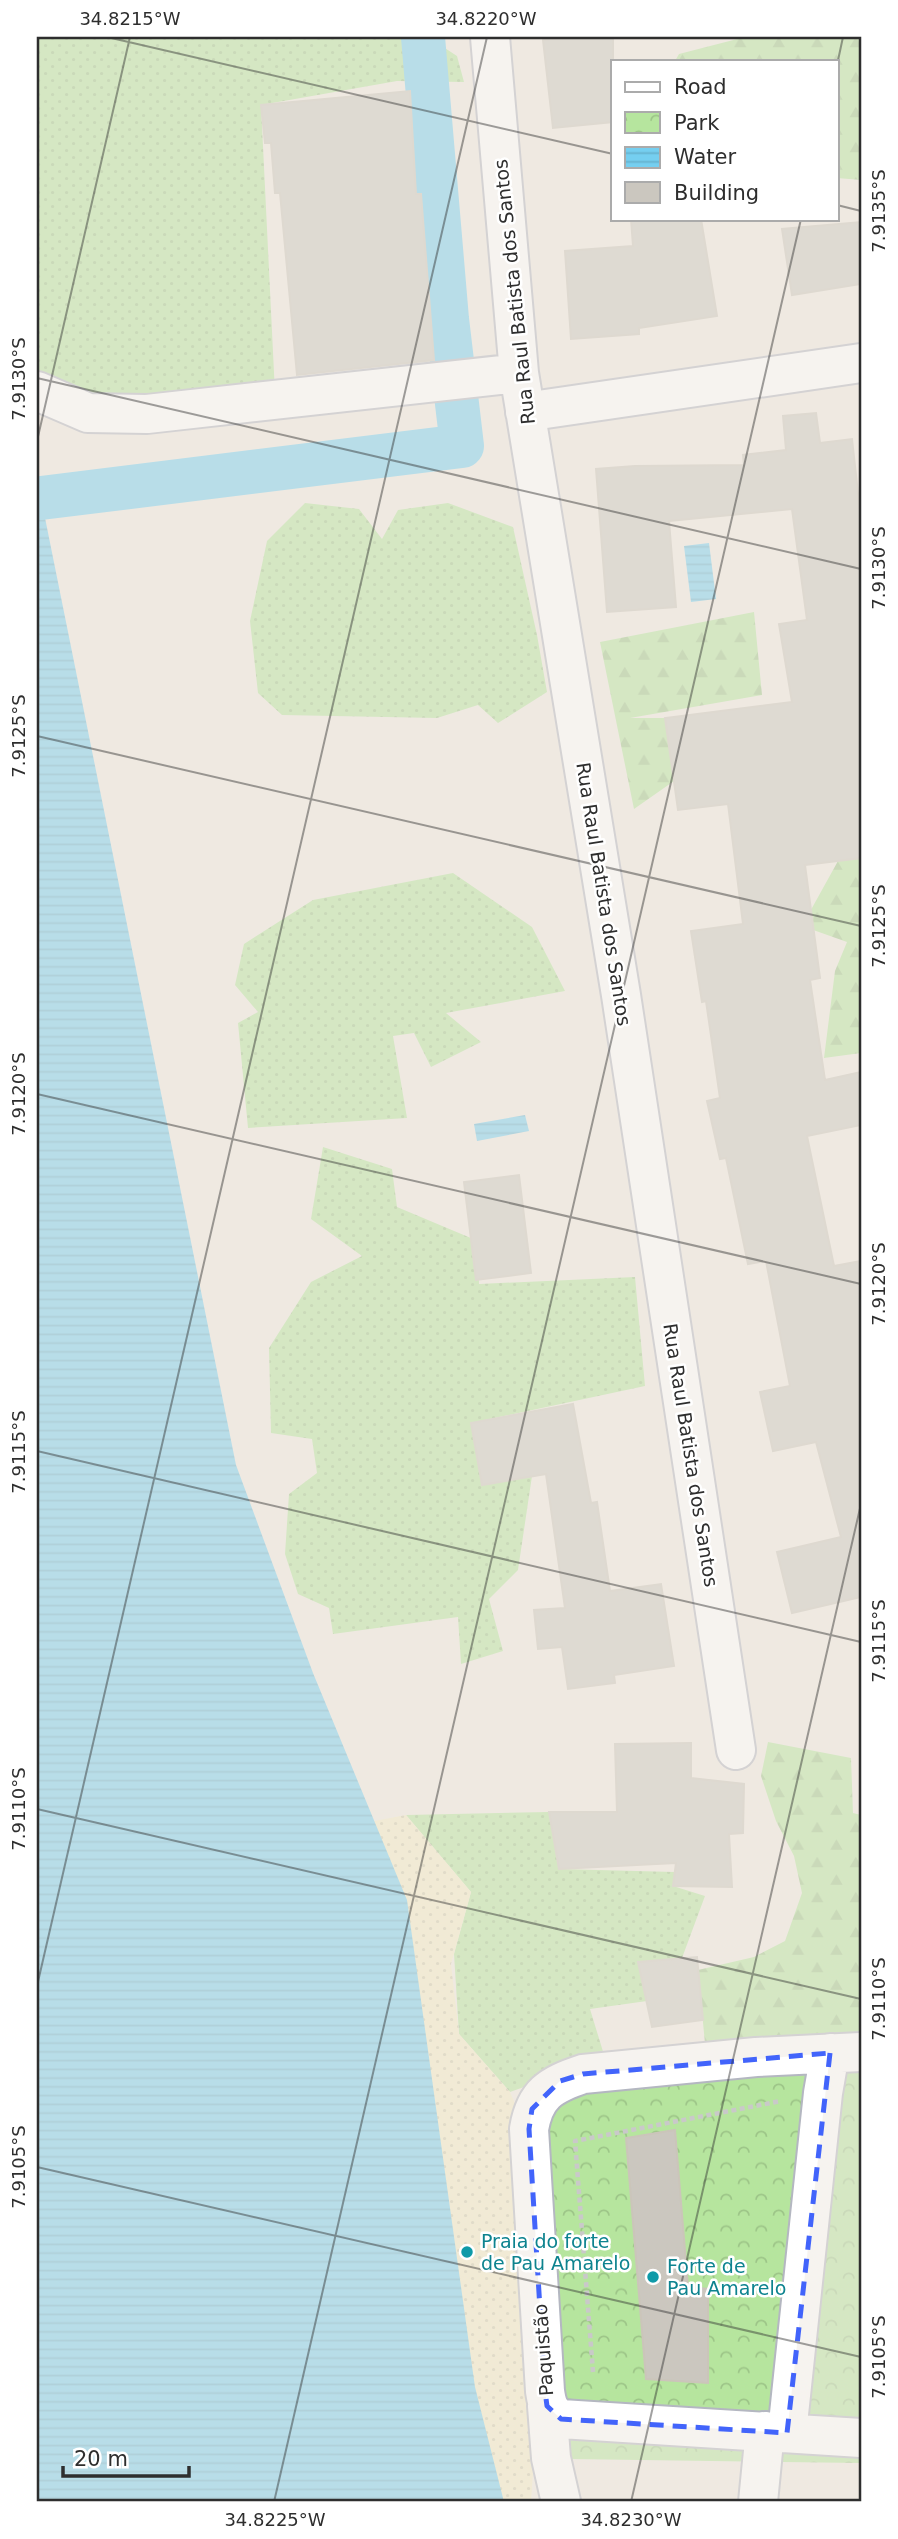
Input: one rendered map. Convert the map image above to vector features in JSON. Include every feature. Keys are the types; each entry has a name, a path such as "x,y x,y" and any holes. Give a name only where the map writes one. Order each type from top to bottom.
{"street":[{"name":"Rua Raul Batista dos Santos","path":"490,37 519,373 621,995 736,1750"},
{"path":"525,412 861,363"},
{"path":"37,391 88,413 147,414 519,373"},
{"name":"Paquistão","path":"776,2432 823,2094 846,2052"},
{"name":"Paquistão","path":"846,2052 757,2057 583,2074 560,2081 541,2096 533,2109 529,2129 547,2406 553,2415 561,2419 861,2438"},
{"path":"547,2406 551,2458 561,2502"},
{"path":"758,2502 776,2432"}],"path":[{"path":"593,2372 575,2141 823,2094"}],"highlighted area":[{"path":"830,2053 787,2433 561,2419 547,2406 545,2391 529,2129 532,2109 560,2081 583,2074"}],"green space":[{"path":"37,37 428,37 457,56 464,82 397,81 261,105 275,393 88,404 37,374"},
{"path":"745,37 861,37 861,180 838,178 838,60 676,60 679,54"},
{"path":"305,503 359,509 382,539 398,510 448,503 513,527 547,692 498,723 478,705 437,718 282,715 258,693 250,621 267,541"},
{"path":"754,612 762,695 630,718 665,718 674,781 634,809 600,642"},
{"path":"861,858 861,1053 824,1058 835,971 847,942 802,926 838,861"},
{"path":"453,873 532,927 565,991 446,1013 481,1042 431,1067 414,1033 393,1036 407,1118 248,1128 238,1023 258,1012 235,985 244,944 313,900"},
{"path":"323,1147 392,1169 397,1207 478,1241 479,1284 635,1277 645,1386 471,1423 482,1484 532,1476 518,1570 489,1599 503,1651 461,1664 458,1617 333,1634 329,1608 298,1594 285,1554 289,1494 317,1473 312,1439 271,1433 269,1348 311,1282 362,1256 311,1219"},
{"path":"768,1742 851,1758 853,1813 861,1815 861,2044 706,2054 698,1970 754,1957 785,1941 802,1893 794,1856 776,1821 761,1776"},
{"path":"549,1812 560,1869 675,1872 673,1886 705,1896 682,1958 639,1962 647,2001 590,2009 605,2058 510,2092 459,2034 454,1954 471,1892 406,1815"},
{"path":"861,2067 861,2463 569,2459 532,2099 552,2090"}],"sand":[{"name":"Praia do forte de Pau Amarelo","path":"406,1815 471,1892 451,1964 459,2034 510,2092 519,2113 538,2398 531,2502 472,2502 316,1832"}],"water":[{"path":"37,495 41,498 236,1465 313,1673 407,1900 475,2387 504,2502 37,2502"},
{"path":"709,543 716,599 691,602 684,546"},
{"path":"525,1115 529,1131 477,1141 474,1124"}],"building":[{"path":"613,37 611,122 553,128 543,40"},
{"path":"410,91 416,194 421,194 434,360 297,375 280,193 275,193 271,143 265,143 261,105"},
{"path":"631,220 701,220 717,316 639,328 639,334 571,339 565,251 633,246"},
{"path":"861,222 861,284 792,295 782,229"},
{"path":"816,413 820,443 852,439 861,520 861,858 805,865 820,978 810,980 825,1080 861,1072 861,1125 807,1136 834,1266 861,1261 861,1597 792,1613 777,1552 841,1537 816,1442 773,1451 760,1392 790,1386 766,1261 748,1264 726,1158 720,1159 707,1101 720,1098 706,1001 702,1002 691,931 743,924 728,804 678,810 665,718 792,702 779,624 807,620 792,509 669,521 676,607 607,612 596,469 744,465 743,455 786,450 783,416"},
{"path":"519,1175 531,1273 476,1280 464,1182"},
{"path":"573,1404 591,1503 597,1502 610,1591 661,1584 674,1666 614,1675 615,1683 568,1689 562,1647 538,1649 534,1610 565,1608 546,1474 482,1485 471,1423"},
{"path":"691,1743 691,1778 744,1784 743,1833 729,1834 732,1887 673,1886 676,1863 559,1869 549,1812 617,1812 615,1744"},
{"path":"697,1957 703,2020 652,2027 638,1962"},
{"path":"675,2130 688,2287 708,2289 708,2383 646,2379 626,2138"}],"waterway":[{"path":"41,498 462,446 447,319 423,37"}],"place":[{"name":"Praia do forte de Pau Amarelo","path":"467,2252"},
{"name":"Forte de Pau Amarelo","path":"653,2277"}]}
